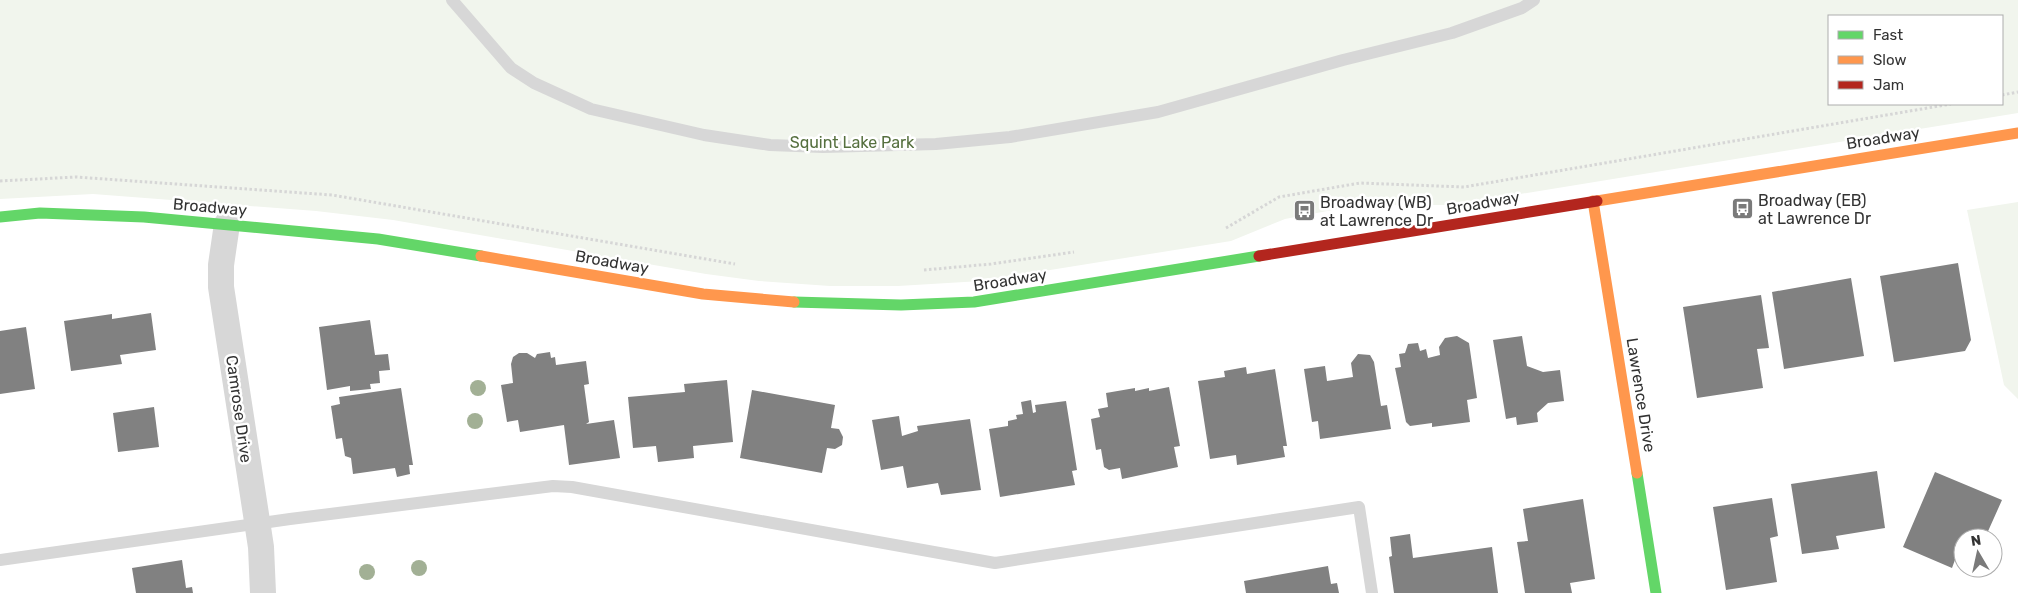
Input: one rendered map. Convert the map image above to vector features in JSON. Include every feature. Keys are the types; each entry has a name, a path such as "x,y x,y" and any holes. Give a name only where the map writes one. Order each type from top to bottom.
{"street":[{"name":"Broadway","path":"0,217 40,213 98,214 227,224 378,239 435,247 703,294 830,305 974,302 2018,133"},
{"name":"Lawrence Drive","path":"1593,201 1656,593"},
{"name":"Camrose Drive","path":"227,224 221,265 221,287 261,547 263,593"}],"lane":[{"path":"452,0 511,68 534,83 591,110 704,135 770,145 824,147 936,144 1010,137 1158,112 1343,60 1452,32 1522,8 1534,0"},
{"path":"0,560 554,486 572,487 995,563 1359,507 1372,593"}],"path":[{"path":"2003,95 2018,92"},
{"path":"1225,228 1279,197 1360,183 1464,187 1945,105"},
{"path":"0,181 76,177 332,195 738,264"},
{"path":"915,271 991,264 1079,251"}],"green space":[{"name":"Squint Lake Park","path":"0,0 2018,0 2018,113 1453,205 1359,205 1285,219 1231,241 981,281 898,286 830,286 759,281 706,274 393,220 316,211 93,194 0,199"},
{"path":"2018,202 2018,399 2004,385 1967,210"}],"building":[{"path":"1958,263 1971,340 1965,351 1894,362 1880,276"},
{"path":"1851,278 1864,356 1784,369 1772,292"},
{"path":"1761,295 1769,348 1757,349 1763,388 1697,398 1683,307"},
{"path":"151,313 156,350 120,355 122,364 71,371 64,321 112,314 112,319"},
{"path":"370,320 375,355 388,354 390,370 379,371 380,383 370,384 371,389 350,391 350,386 327,390 319,327"},
{"path":"26,327 35,389 0,394 0,331"},
{"path":"1457,336 1469,343 1477,398 1467,400 1470,422 1432,427 1432,423 1410,426 1406,422 1395,368 1401,367 1399,354 1405,353 1408,344 1418,343 1420,351 1426,349 1428,358 1440,355 1439,347 1445,338"},
{"path":"1522,336 1527,366 1543,372 1560,370 1564,401 1548,403 1537,413 1538,422 1517,425 1516,417 1506,419 1493,340"},
{"path":"550,352 551,358 555,357 556,365 586,361 589,384 584,385 589,422 586,424 614,420 620,458 569,465 564,425 520,432 518,420 507,422 501,385 513,383 511,364 513,357 519,353 527,353 535,358 537,354"},
{"path":"1358,354 1370,355 1374,362 1381,406 1387,405 1391,429 1320,439 1318,421 1312,422 1304,369 1325,366 1327,381 1353,377 1351,363"},
{"path":"1246,367 1247,374 1275,369 1287,446 1283,446 1285,457 1237,465 1236,455 1210,459 1198,381 1225,377 1224,371"},
{"path":"727,380 733,442 693,446 694,458 658,462 656,446 633,448 628,397 685,392 684,384"},
{"path":"1169,387 1180,446 1174,447 1178,467 1122,479 1120,468 1109,470 1104,467 1101,449 1096,450 1091,419 1100,417 1098,409 1108,407 1106,393 1135,388 1135,391 1149,388 1149,391"},
{"path":"401,388 413,465 409,465 410,474 397,477 395,468 353,474 351,458 345,456 342,438 336,439 331,406 340,404 339,397"},
{"path":"752,390 835,405 831,428 839,429 843,437 842,445 835,449 827,448 822,473 740,458"},
{"path":"1031,400 1033,413 1036,412 1035,405 1066,401 1077,470 1072,471 1075,485 1000,497 989,429 1008,426 1008,421 1017,419 1016,415 1023,414 1021,402"},
{"path":"154,407 159,447 118,452 113,413"},
{"path":"899,416 902,436 918,431 917,426 970,419 981,490 941,495 938,483 907,488 903,466 881,470 872,420"},
{"path":"1877,471 1885,528 1836,536 1839,549 1802,554 1791,484"},
{"path":"1935,472 2002,500 1989,528 1953,528 1952,568 1903,547"},
{"path":"1772,498 1778,536 1770,538 1777,582 1726,590 1713,507"},
{"path":"1583,499 1595,579 1570,583 1572,593 1525,593 1517,542 1528,541 1523,509"},
{"path":"1410,534 1413,558 1492,547 1498,593 1394,593 1389,557 1392,556 1390,537"},
{"path":"182,560 186,588 192,587 193,593 136,593 132,568"},
{"path":"1328,566 1331,584 1337,583 1339,593 1246,593 1244,581"}],"traffic: fast":[{"path":"0,217 40,213 144,217 378,239 481,256"},
{"path":"794,302 901,305 974,302 1259,256"},
{"path":"1637,473 1656,593"}],"traffic: slow":[{"path":"1597,201 2018,133"},
{"path":"1593,201 1637,473"},
{"path":"481,256 703,294 794,302"}],"traffic: jam":[{"path":"1259,256 1597,201"}],"place":[{"name":"Broadway (EB) at Lawrence Dr","path":"1742,209"},
{"name":"Broadway (WB) at Lawrence Dr","path":"1304,211"}]}
